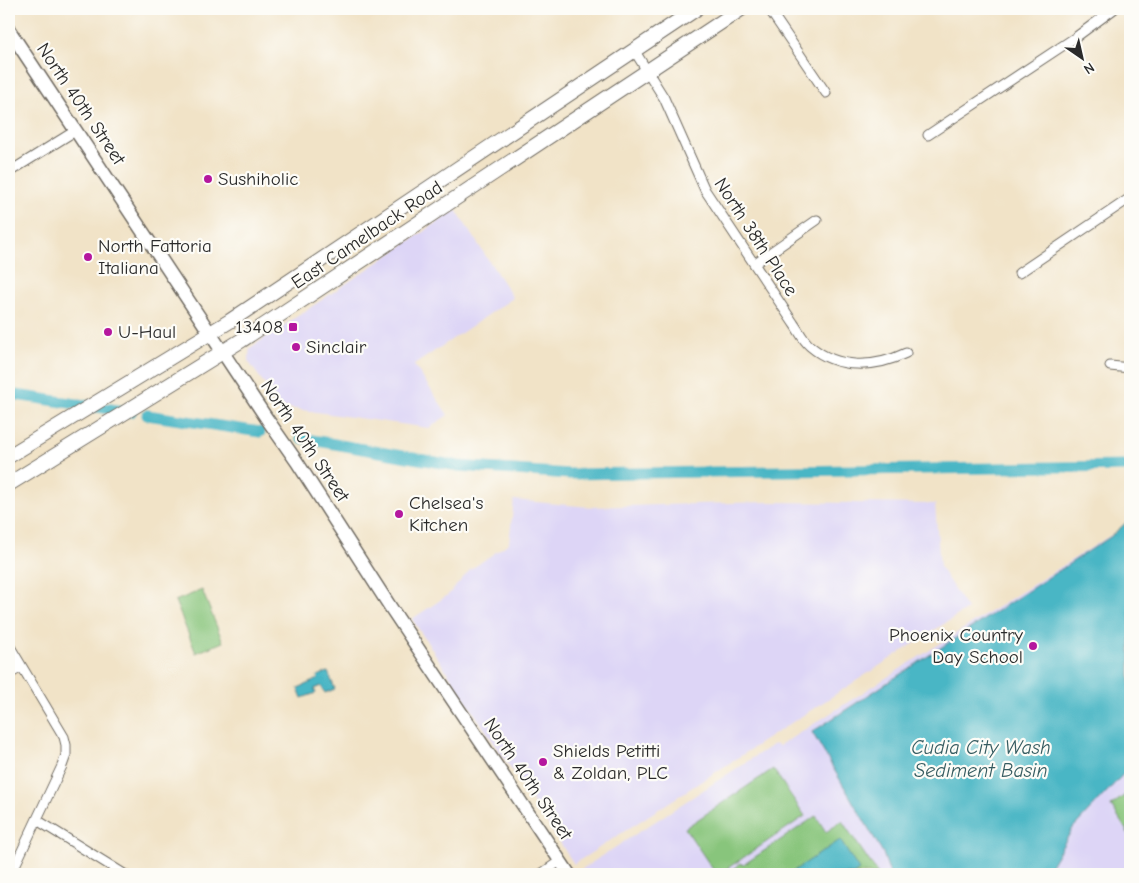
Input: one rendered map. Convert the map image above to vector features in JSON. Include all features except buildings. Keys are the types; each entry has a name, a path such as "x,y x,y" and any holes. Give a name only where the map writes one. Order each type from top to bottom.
{"main road":[{"name":"East Camelback Road","path":"9,456 210,333 696,9"},
{"name":"East Camelback Road","path":"9,484 223,352 742,9"},
{"name":"North 40th Street","path":"9,30 569,874"},
{"path":"456,170 468,190"}],"street":[{"path":"769,9 826,93"},
{"path":"928,135 1076,37 1114,9"},
{"name":"North 38th Place","path":"634,50 669,108 705,190 805,340 822,355 845,364 882,363 906,353"},
{"path":"9,172 75,131"},
{"path":"1019,273 1130,198"},
{"path":"754,264 817,220"},
{"path":"1110,366 1130,368"},
{"path":"9,645 59,728 66,745 66,755 62,766 11,874"},
{"path":"9,674 22,667"},
{"path":"37,820 124,874"},
{"path":"541,874 560,861"}],"shaded area":[{"path":"456,210 513,298 414,365 448,415 429,428 281,407 248,361 250,348"},
{"path":"514,500 590,507 769,502 935,504 940,567 967,609 574,864 412,619 448,595 470,570 509,543"},
{"name":"Cudia City Wash Sediment Basin","path":"1119,530 1130,547 1130,874 581,874 579,871 774,744 779,746"}],"green space":[{"path":"202,590 223,642 196,653 175,601"},
{"path":"773,769 805,816 719,874 716,874 685,828"},
{"path":"1130,791 1130,836 1111,806"},
{"path":"816,816 826,832 842,821 878,874 725,874 741,863 743,865"}],"water":[{"name":"Cudia City Wash Sediment Basin","path":"1130,519 1130,767 1073,828 1046,874 890,874 883,853 812,732 1110,537"},
{"path":"328,672 335,689 325,693 321,686 314,689 316,693 302,698 298,688 318,679 317,676"},
{"path":"840,840 859,870 853,874 789,874"}],"waterway":[{"path":"9,394 131,412"},
{"path":"147,415 260,432"},
{"path":"301,438 458,466 569,474 1130,466"}],"place":[{"name":"Sushiholic","path":"208,179"},
{"name":"North Fattoria Italiana","path":"88,257"},
{"name":"13408","path":"293,327"},
{"name":"U-Haul","path":"108,332"},
{"name":"Sinclair","path":"296,347"},
{"name":"Chelsea's Kitchen","path":"399,514"},
{"name":"Phoenix Country Day School","path":"1033,646"},
{"name":"Shields Petitti & Zoldan, PLC","path":"543,762"}]}
